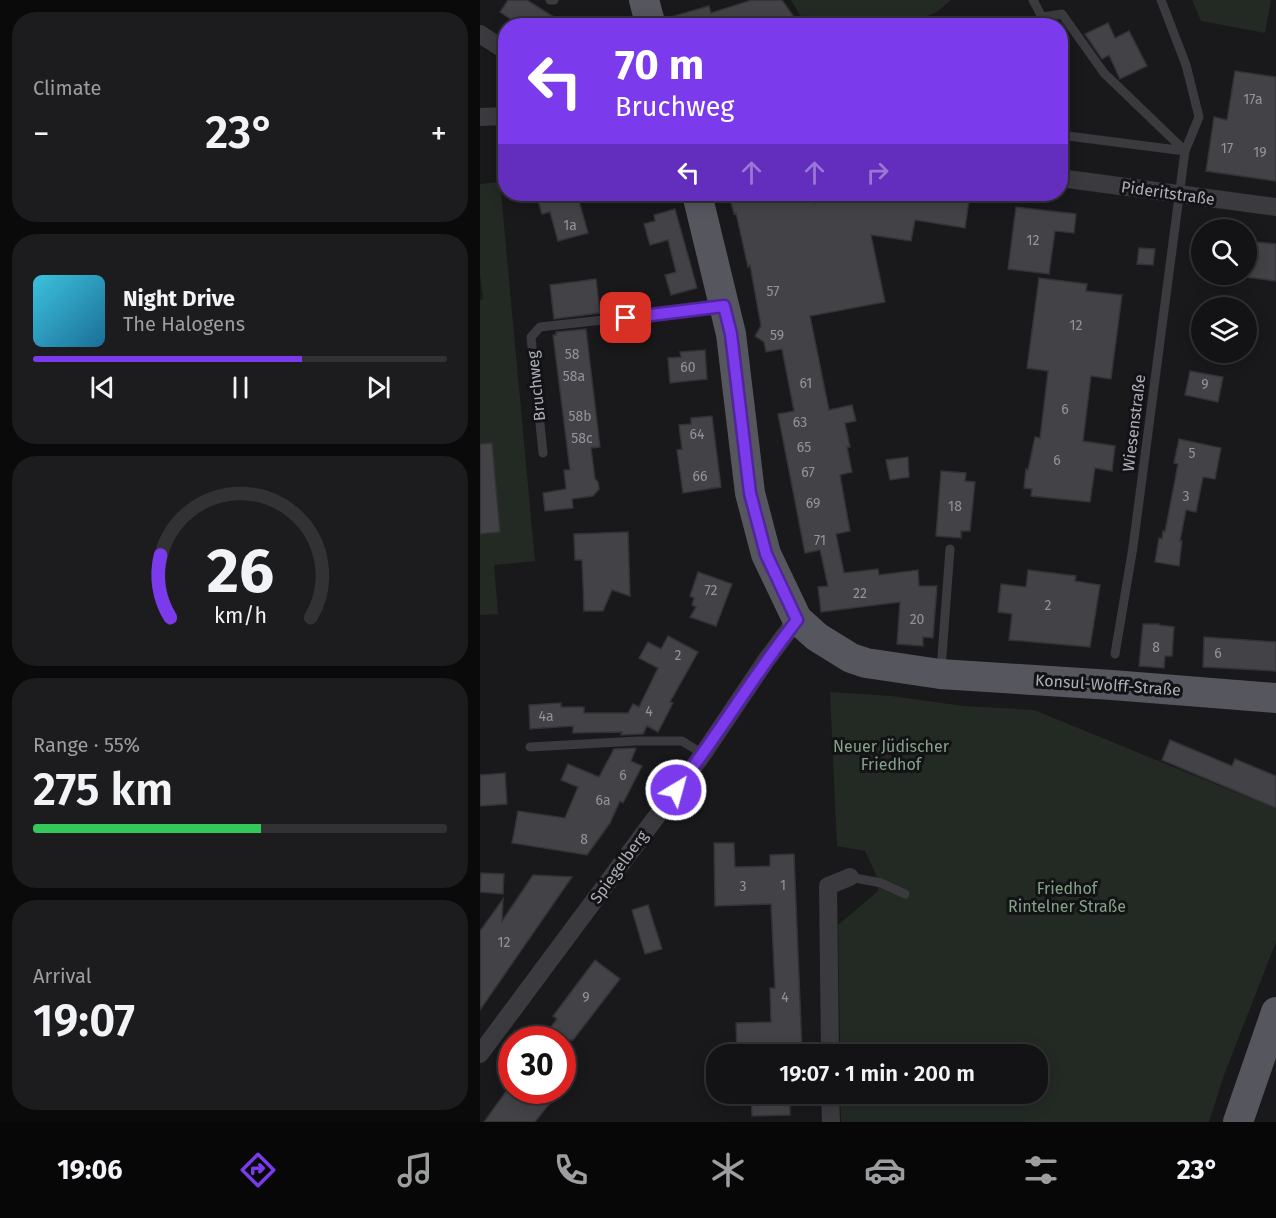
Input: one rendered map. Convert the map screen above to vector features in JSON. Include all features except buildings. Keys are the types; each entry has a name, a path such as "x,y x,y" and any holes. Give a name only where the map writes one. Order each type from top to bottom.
{"main road":[{"path":"644,0 649,18"},
{"path":"699,201 731,334 750,493 766,554 797,620"},
{"name":"Konsul-Wolff-Straße","path":"797,620 817,638 851,658 877,665 940,674 1276,698"},
{"path":"1238,1122 1269,1048 1276,1012"}],"street":[{"path":"480,34 498,46"},
{"path":"480,117 498,116"},
{"name":"Pideritstraße","path":"1068,179 1276,207"},
{"name":"Spiegelberg","path":"480,1054 703,754 766,659 797,620"},
{"path":"830,1044 828,886 850,877"},
{"path":"830,1104 831,1122"}],"lane":[{"path":"1033,0 1042,17 1062,14 1065,18"},
{"name":"Wiesenstraße","path":"1115,654 1133,547 1185,151 1199,117 1186,65 1161,0"},
{"path":"1068,23 1104,74 1185,151"},
{"path":"1068,136 1185,151"},
{"name":"Bruchweg","path":"543,453 531,337 540,327 724,306"},
{"path":"940,674 950,549"},
{"path":"530,747 682,741 703,754"},
{"path":"850,877 881,882 904,894"}],"green space":[{"path":"791,0 951,0 938,11 924,18 802,18"},
{"path":"1192,0 1271,0 1265,33 1201,21"},
{"path":"498,182 498,201 502,201 535,561 494,565 498,614 480,615 480,300 483,299 480,274 480,184"},
{"name":"Friedhof Rintelner Straße","path":"830,692 892,696 963,706 1034,710 1276,809 1276,942 1224,1075 1209,1122 841,1122 840,1104 1048,1104 1048,1044 840,1044 838,925 878,891 877,877 865,851 837,846"}],"route":[{"path":"626,318 724,306 731,334 750,493 766,554 797,620 766,659 703,754 676,790"}],"park label":[{"name":"Neuer Jüdischer Friedhof","path":"891,755"}]}
